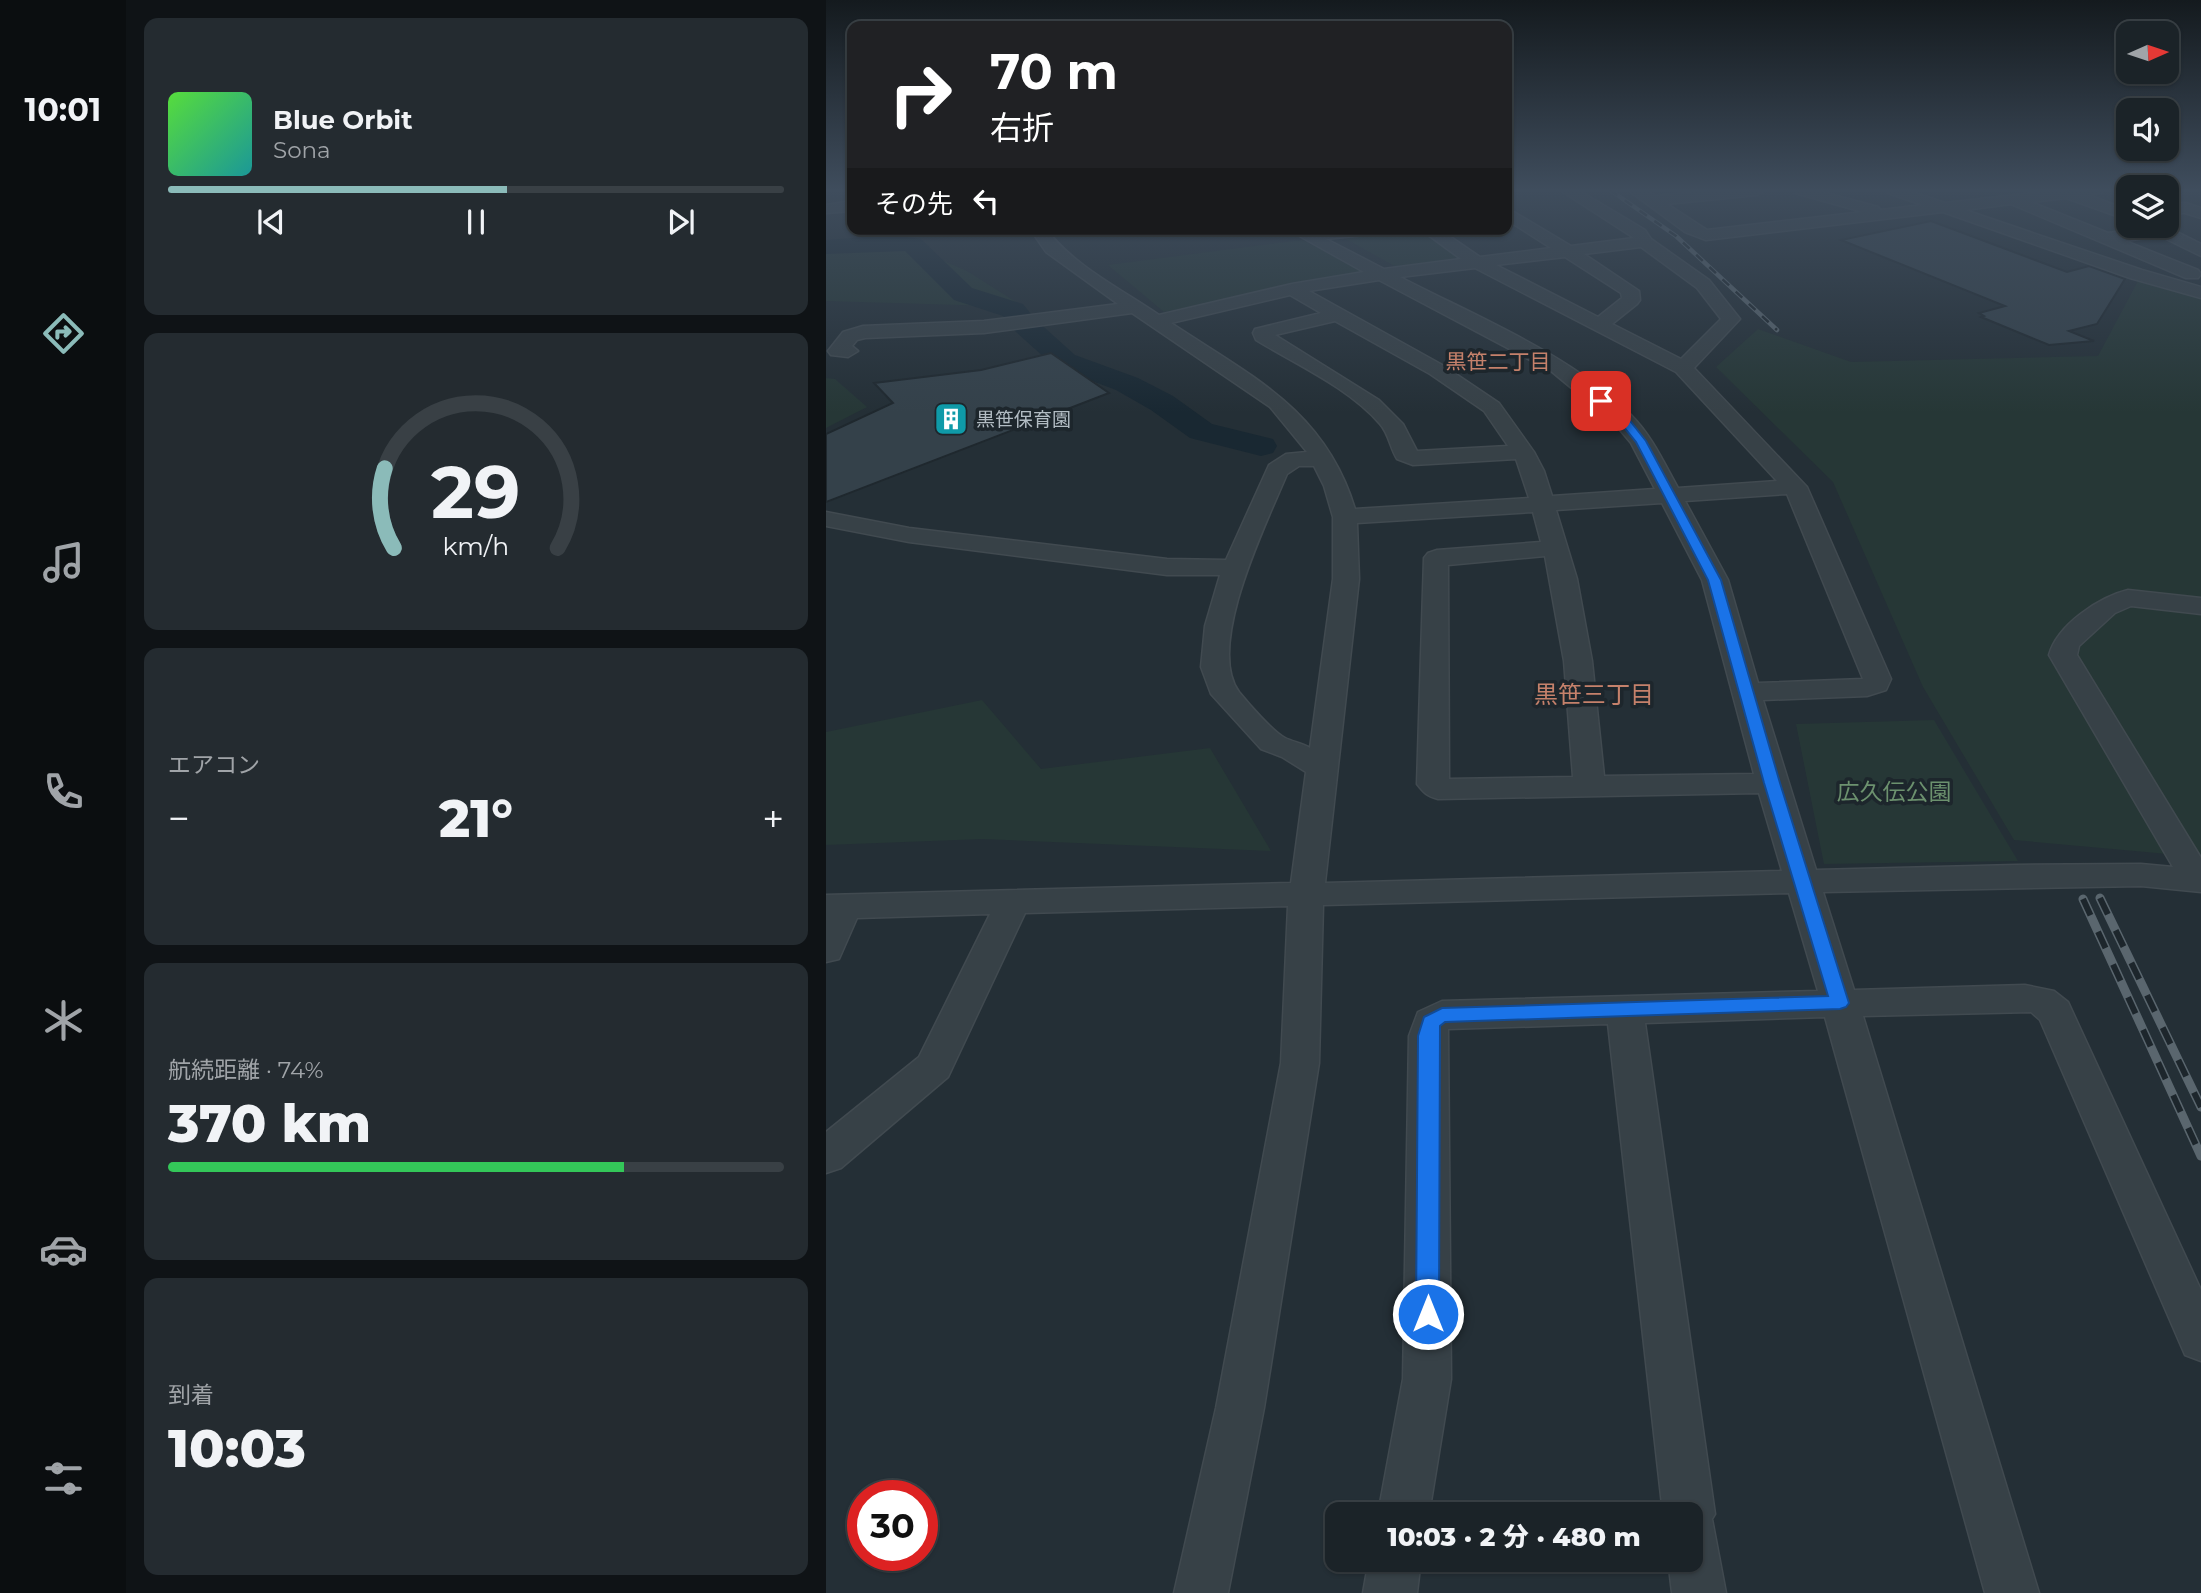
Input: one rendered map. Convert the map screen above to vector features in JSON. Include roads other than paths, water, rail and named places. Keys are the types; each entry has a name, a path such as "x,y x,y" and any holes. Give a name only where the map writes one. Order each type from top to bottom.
{"street":[{"path":"1072,264 1277,403 1312,442 1336,486 1345,517 1346,579 1306,896 1300,1063 1240,1408 1200,1593"},
{"path":"1358,264 1558,367 1623,419 1641,441 1715,580 1772,783 1840,1003 2012,1593"},
{"path":"848,351 838,351 849,336 863,332 984,327 1145,314 1377,275 1458,264"},
{"path":"1481,264 1683,368 1795,487 1877,679 1876,684 1867,687 1748,692"},
{"path":"1587,264 1630,291 1632,300 1601,324"},
{"path":"1675,264 1703,284 1731,319 1683,368"},
{"path":"2109,264 2201,293"},
{"path":"2170,264 2201,278"},
{"path":"1292,289 1437,370 1492,407 1523,452 1533,471 1557,548 1578,661 1590,788"},
{"path":"1339,314 1262,333 1383,415 1395,429 1405,454 1413,458 1523,452"},
{"path":"1320,458 1294,459 1277,470 1235,568 1217,626 1215,667 1225,694 1272,743 1293,751 1322,769"},
{"path":"1345,517 1795,487"},
{"path":"826,519 909,535 1154,565 1235,568"},
{"path":"1557,548 1437,558 1433,784 1438,789 1772,783"},
{"path":"2200,881 2063,655 2066,643 2106,607 2128,598 2201,606"},
{"path":"826,950 835,907 1802,881 2127,875 2200,881"},
{"path":"826,1156 934,1067 1014,901"},
{"path":"1405,1502 1427,1379 1428,1036 1431,1022 1442,1015 2025,998 2041,1000 2055,1012 2201,1340"},
{"path":"1625,1010 1687,1502"},
{"path":"1390,1593 1393,1572"},
{"path":"1696,1572 1699,1593"}],"waterway":[{"path":"933,264 963,294 1013,310 1025,325 1065,361 1127,384 1162,403 1201,431 1261,446"}],"railway":[{"path":"1706,264 1777,330"},
{"path":"2100,898 2201,1107"},
{"path":"2083,899 2201,1156"}],"place":[{"name":"黒笹保育園","path":"951,419"}],"district":[{"name":"黒笹二丁目","path":"1498,362"},
{"name":"黒笹三丁目","path":"1594,695"}],"park label":[{"name":"広久伝公園","path":"1894,792"}]}
